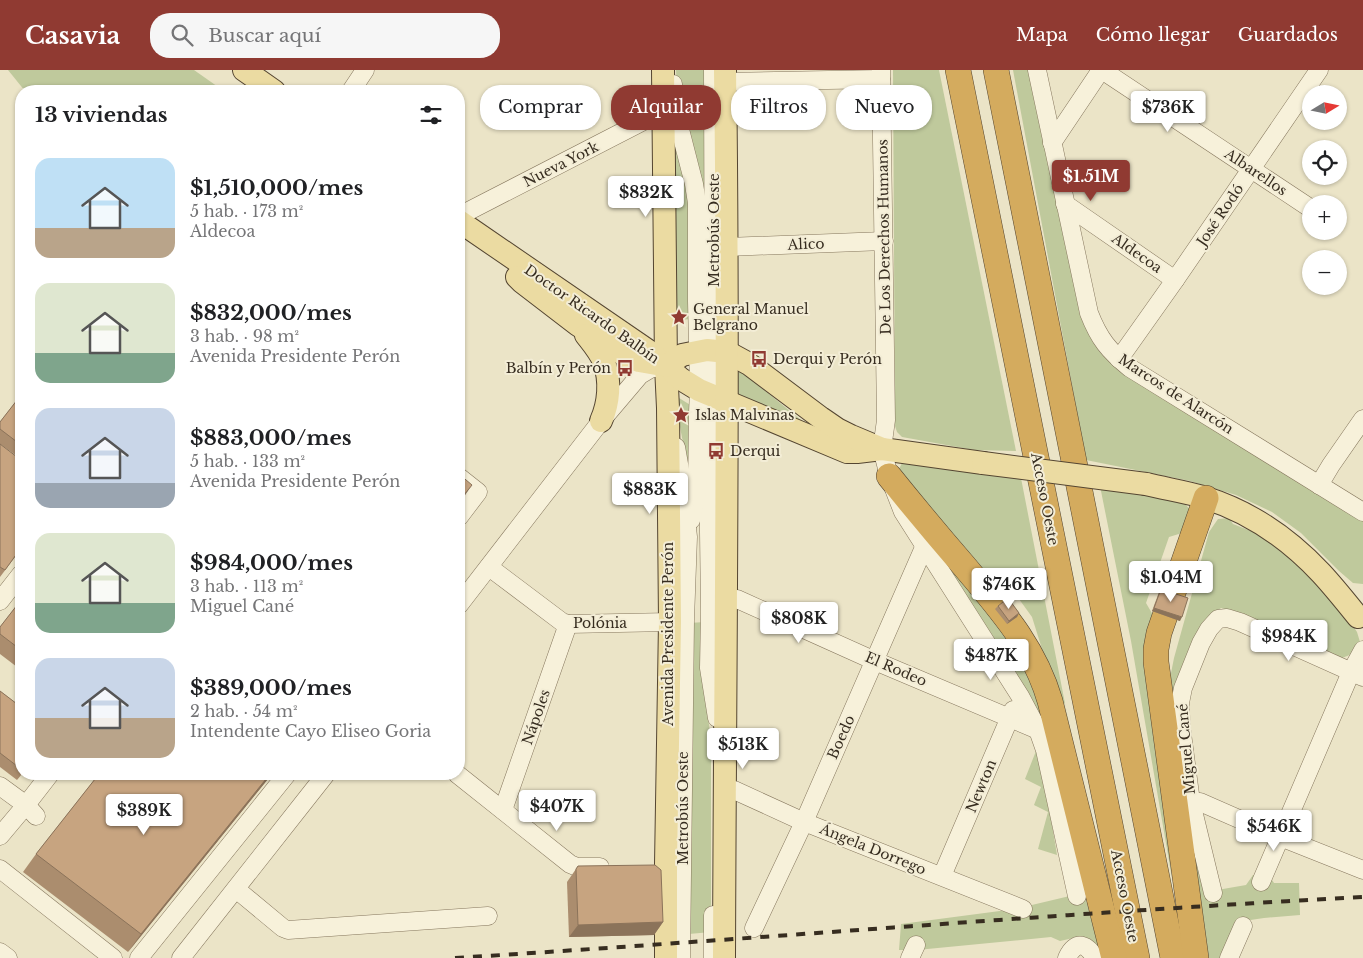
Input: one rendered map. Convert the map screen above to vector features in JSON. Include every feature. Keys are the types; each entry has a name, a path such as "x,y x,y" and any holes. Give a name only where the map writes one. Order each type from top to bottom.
{"highway":[{"name":"Acceso Oeste","path":"958,70 1137,958"},
{"path":"996,70 1173,958"},
{"path":"888,476 1005,615 1042,675 1114,958"},
{"path":"1196,958 1156,662 1156,648 1159,633 1206,498"}],"main road":[{"path":"244,70 265,85"},
{"name":"Avenida Presidente Perón","path":"663,70 663,85"},
{"path":"721,74 727,247 714,351 714,396 724,788 724,958"},
{"name":"Avenida Presidente Perón","path":"663,130 666,366 677,621 656,865 666,958"},
{"path":"468,227 522,282 578,325 629,358 666,366 682,355 714,351 748,364 837,429 882,449 1146,484 1206,498 1240,512 1268,527 1297,550 1322,574 1361,618"},
{"name":"Doctor Ricardo Balbín","path":"468,227 650,352 681,380 846,452 882,449"},
{"path":"578,325 597,349 604,362 608,379 608,395 607,408 601,421"}],"street":[{"path":"355,85 366,70"},
{"name":"Metrobús Oeste","path":"673,70 672,92 674,106 697,203 697,302 714,351"},
{"name":"Marcos de Alarcón","path":"1037,70 1089,313 1103,343 1130,368 1363,512"},
{"path":"1052,143 1101,70"},
{"name":"Albarellos","path":"1101,70 1302,202"},
{"name":"José Rodó","path":"1119,359 1319,70"},
{"path":"721,74 881,75"},
{"name":"Metrobús Oeste","path":"681,958 677,621 688,537 697,492 698,413 714,396 721,74"},
{"name":"De Los Derechos Humanos","path":"881,75 886,420 882,449 888,476 902,512 1020,696 1038,730 1046,750 1077,896"},
{"name":"Nueva York","path":"465,213 626,130"},
{"name":"Aldecoa","path":"1065,204 1175,280"},
{"name":"Aldecoa","path":"1073,242 1084,230 1099,227"},
{"name":"Alico","path":"727,247 884,242"},
{"path":"465,597 601,421 640,376 650,369 666,366"},
{"name":"Metrobús Oeste","path":"668,408 682,481 688,537"},
{"path":"1319,485 1331,464 1363,419"},
{"path":"465,482 478,492 465,509"},
{"name":"Boedo","path":"754,928 804,822 924,546"},
{"name":"Polónia","path":"489,567 562,622 568,624 677,621 701,616 718,606"},
{"path":"0,601 15,582"},
{"name":"El Rodeo","path":"718,606 737,599 875,661 1038,730"},
{"path":"712,958 717,718 721,634 718,606"},
{"name":"Miguel Cané","path":"1213,893 1191,802 1181,726 1180,703 1183,688 1208,629 1218,619 1227,618 1357,674"},
{"name":"Nápoles","path":"503,810 568,624"},
{"path":"1261,882 1280,837 1357,674 1363,650"},
{"name":"Newton","path":"942,876 1020,696"},
{"path":"0,836 31,811 47,780"},
{"path":"139,958 282,780"},
{"path":"181,958 321,780"},
{"path":"465,780 570,864 577,867 616,866"},
{"path":"0,786 31,811"},
{"name":"Ángela Dorrego","path":"724,788 734,790 804,822 1023,909"},
{"path":"1191,802 1200,802 1280,837 1363,870"},
{"path":"0,870 113,958"},
{"path":"236,889 282,928 288,930 488,916"},
{"path":"1229,958 1243,926"},
{"path":"1067,958 1071,950 1077,946 1089,952"},
{"path":"0,952 8,958"}],"green space":[{"path":"8,70 194,70 215,85 20,85"},
{"path":"676,70 707,70 707,85 677,85"},
{"path":"893,70 939,70 1016,451 974,450 902,437 897,432 895,426 893,130 932,130 932,85 893,85"},
{"path":"1013,70 1032,70 1093,339 1363,517 1363,584 1353,583 1301,533 1272,512 1236,495 1190,481 1086,460"},
{"path":"670,130 674,130 694,229 692,319 677,320"},
{"path":"686,130 707,130 707,188 698,185"},
{"path":"736,370 742,372 801,420 799,421 737,394"},
{"path":"679,398 692,406 692,488 678,417"},
{"path":"902,463 982,472 1020,473 1103,898 1102,900 1065,704 1057,697 1032,617 1019,599 1005,598 1005,587 994,573 976,567 898,471"},
{"path":"1100,486 1182,500 1191,511 1182,533 1169,537 1146,603 1153,615 1146,653 1172,878 1131,641"},
{"path":"1229,518 1233,524 1256,533 1281,550 1313,578 1341,608 1357,632 1360,642 1350,654 1335,659 1235,612 1221,608 1214,614 1174,704 1170,678 1174,658 1209,532 1218,519"},
{"path":"922,533 984,605 1032,677 1055,753 1033,704 1003,651"},
{"path":"705,622 705,694 711,740 711,932 689,934 689,623"},
{"path":"1036,751 1050,812 1057,855 1038,849 1048,812 1034,805 1041,787 1025,779"},
{"path":"1185,813 1204,889 1223,889 1246,885 1253,875 1270,877 1274,883 1299,883 1300,915 1237,922 1222,958 1204,958"},
{"path":"1074,895 1085,897 1102,954 1094,944 1082,936 1060,941 1051,937 917,950 899,950 901,924 1015,909"}],"building":[{"path":"15,403 15,440 0,429 0,422"},
{"path":"0,444 15,455 15,556 5,570 0,567"},
{"path":"465,479 472,485 465,494"},
{"path":"1161,589 1188,598 1182,617 1154,608"},
{"path":"1008,598 1019,613 1009,621 998,606"},
{"path":"15,608 15,645 0,634 0,627"},
{"path":"0,691 15,702 15,764 0,753"},
{"path":"94,780 265,780 141,934 36,854"},
{"path":"655,865 661,870 663,922 578,925 576,869 578,866"}],"railway":[{"path":"455,958 1363,897"}],"place":[{"name":"General Manuel Belgrano","path":"679,317"},
{"name":"Derqui y Perón","path":"759,359"},
{"name":"Balbín y Perón","path":"625,368"},
{"name":"Islas Malvinas","path":"681,415"},
{"name":"Derqui","path":"716,451"}]}
